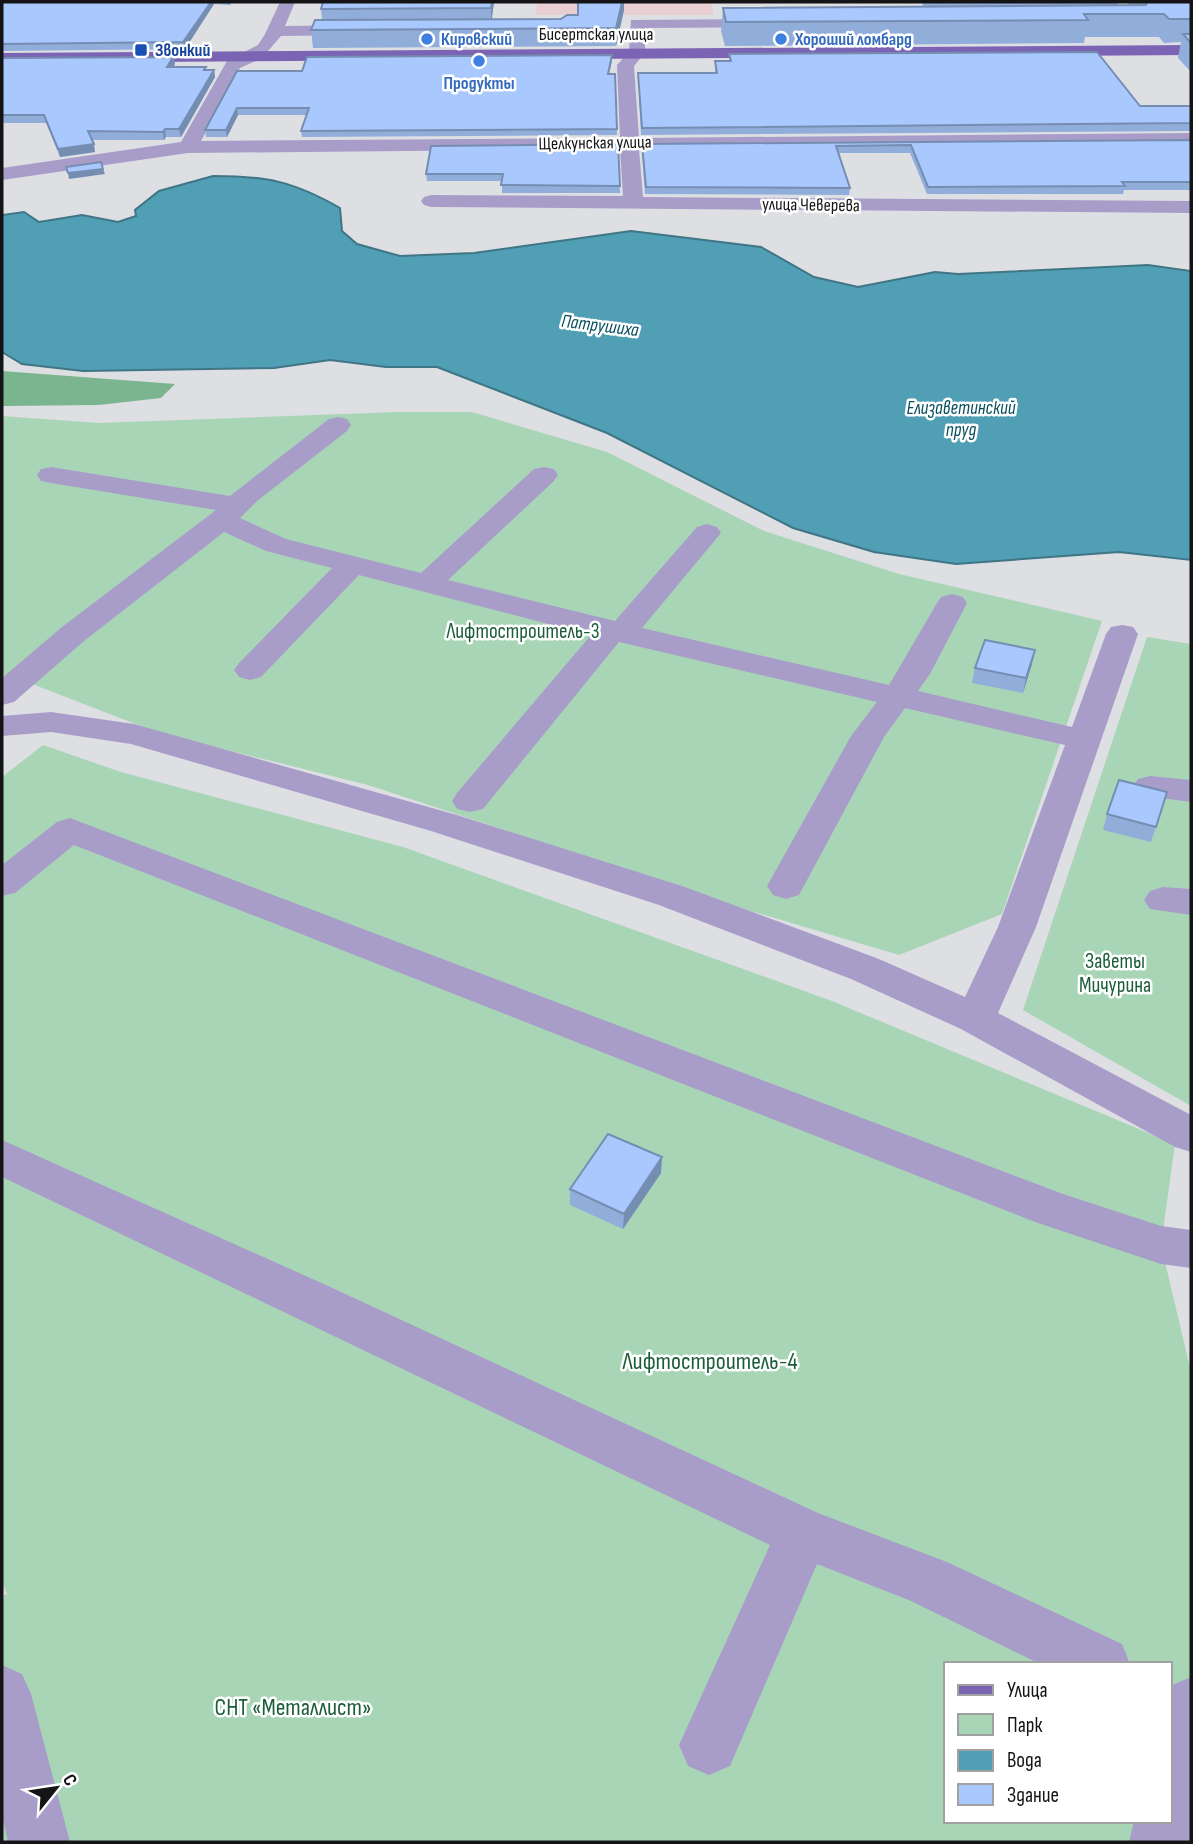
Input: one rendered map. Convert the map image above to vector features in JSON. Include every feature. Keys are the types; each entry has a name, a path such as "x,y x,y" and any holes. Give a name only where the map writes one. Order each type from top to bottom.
{"main road":[{"name":"Бисертская улица","path":"2,58 1191,50"}],"street":[{"path":"188,147 233,65 257,56 268,46 287,2"},
{"path":"633,203 625,65 637,53 637,23 797,24"},
{"path":"275,31 384,30"},
{"path":"893,122 904,140"},
{"path":"1012,123 1025,140"},
{"name":"Щелкунская улица","path":"2,174 188,147 352,136 630,143 1191,139"},
{"name":"улица Чеверева","path":"431,201 1191,207"},
{"path":"2,695 73,634 338,425"},
{"path":"51,475 229,512 276,545 617,631 1063,735"},
{"path":"428,582 544,475"},
{"path":"470,802 617,631 707,533"},
{"path":"250,670 354,563"},
{"path":"786,886 868,736 914,674 953,603"},
{"path":"975,1019 1017,927 1122,634"},
{"path":"2,726 51,722 134,734 444,823 672,896 865,968 975,1019 1191,1135"},
{"path":"1150,787 1191,791"},
{"path":"2,884 70,830 1051,1209 1161,1245 1191,1249"},
{"path":"2,1157 309,1298 803,1533 928,1581 1098,1662"},
{"path":"709,1745 803,1533"},
{"path":"2,1694 38,1842"},
{"path":"1172,1697 1191,1706 1172,1789"},
{"path":"1160,1842 1165,1823"}],"shaded area":[{"path":"537,2 711,2 714,15 536,15"}],"green space":[{"path":"2,371 175,384 161,398 99,405 3,406"},
{"name":"Лифтостроитель-3","path":"398,412 472,412 607,452 764,531 899,574 1102,621 1002,914 899,955 744,909 368,785 159,733 19,679 2,675 2,416 99,423"},
{"name":"Заветы Мичурина","path":"1147,637 1191,644 1191,1106 1023,1010"},
{"name":"Лифтостроитель-4","path":"43,745 121,772 403,847 832,1001 1175,1144 1161,1245 1191,1372 1191,1842 2,1842 2,1596 7,1594 2,1583 2,777"}],"water":[{"name":"Елизаветинский пруд","path":"213,176 264,179 308,192 340,208 342,231 357,244 400,256 474,253 631,231 761,247 814,277 858,287 935,272 958,274 1148,265 1191,271 1191,560 1119,552 956,564 874,552 793,528 607,433 437,367 386,367 330,360 274,368 83,371 22,364 2,352 2,215 24,212 39,222 82,215 118,222 136,216 135,210 159,191"}],"building":[{"path":"2,2 211,2 183,42 2,44"},
{"path":"323,2 492,2 491,8 321,9"},
{"path":"578,2 622,2 616,28 311,30 315,20 561,19 567,15 578,15"},
{"path":"1147,2 1190,2 1191,19 1169,19 1164,14 1084,14 1088,20 726,22 723,8 1146,5"},
{"path":"1183,34 1191,34 1191,43"},
{"path":"1097,52 1140,106 1191,106 1191,123 642,128 638,73 717,73 715,61 731,61 729,54"},
{"path":"612,55 608,74 615,74 617,129 301,131 309,108 237,108 226,130 205,130 237,71 302,71 307,57"},
{"path":"173,57 167,67 206,67 204,70 214,70 179,129 165,129 163,132 88,131 94,144 58,149 44,115 2,115 2,58"},
{"path":"1191,140 1191,182 1122,182 1125,186 928,187 911,145 836,146 850,188 646,187 642,144"},
{"path":"618,144 620,186 501,185 503,174 426,174 431,146"},
{"path":"101,162 103,169 68,173 66,167"},
{"path":"985,640 1035,650 1026,678 975,668"},
{"path":"1119,780 1167,792 1156,827 1107,814"},
{"path":"608,1134 662,1157 624,1214 570,1189"}],"place":[{"name":"Кировский","path":"427,39"},
{"name":"Хороший ломбард","path":"781,39"},
{"name":"Звонкий","path":"141,50"},
{"name":"Продукты","path":"479,61"}],"water label":[{"name":"Патрушиха","path":"600,326"}],"park label":[{"name":"СНТ «Металлист»","path":"293,1707"}]}
